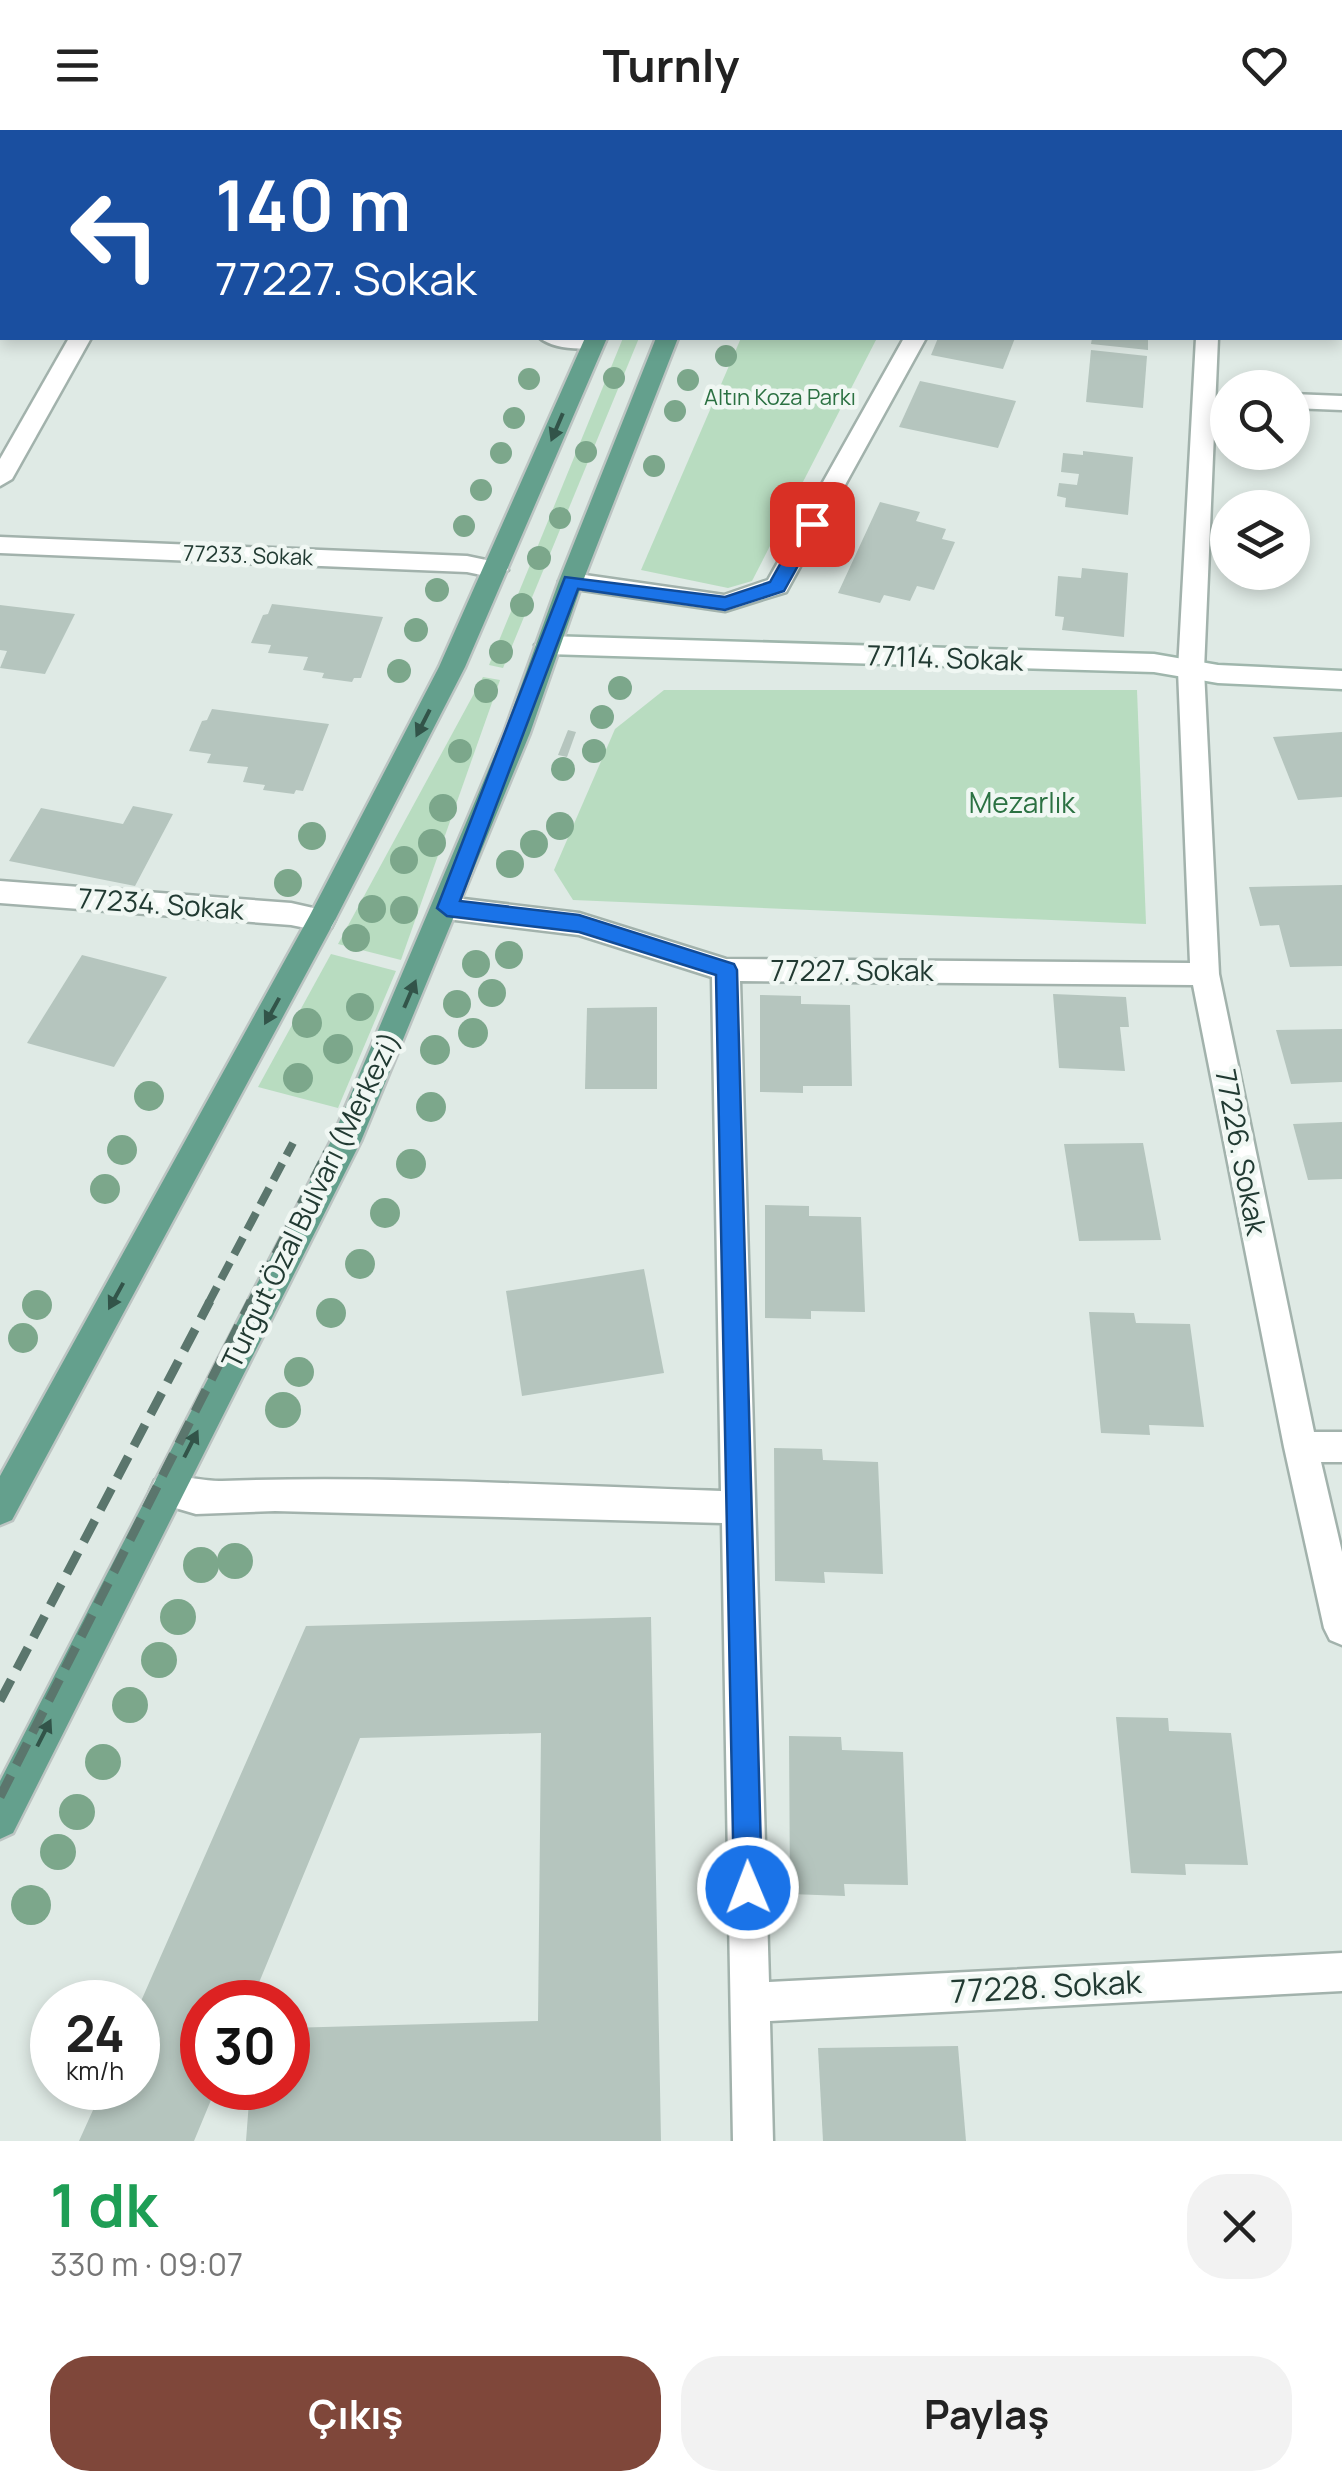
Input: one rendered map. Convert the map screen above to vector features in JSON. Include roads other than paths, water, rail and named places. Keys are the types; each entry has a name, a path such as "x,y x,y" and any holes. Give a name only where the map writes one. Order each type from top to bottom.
{"main road":[{"path":"0,1510 321,920 452,667 594,340"},
{"name":"Turgut Özal Bulvarı (Merkezi)","path":"0,1820 346,1141 447,908 666,340"}],"street":[{"path":"0,479 79,340"},
{"path":"571,582 725,603 777,586 915,340"},
{"name":"77226. Sokak","path":"1208,340 1212,370"},
{"path":"1310,402 1342,403"},
{"name":"77226. Sokak","path":"1210,462 1190,670 1205,974 1300,1448 1342,1628"},
{"name":"77233. Sokak","path":"0,545 467,564 496,570"},
{"name":"77114. Sokak","path":"547,645 1154,663 1190,670 1342,680"},
{"name":"77234. Sokak","path":"0,892 291,914 321,920"},
{"name":"77227. Sokak","path":"447,908 579,924 726,970 1205,974"},
{"path":"726,970 753,2141"},
{"path":"1300,1448 1342,1447"},
{"path":"167,1492 196,1498 275,1495 739,1507"},
{"name":"77228. Sokak","path":"750,2002 1342,1972"}],"railway":[{"path":"208,1304 293,1143"},
{"path":"250,1304 327,1152"},
{"path":"0,1701 210,1301"},
{"path":"0,1797 251,1301"}],"park label":[{"name":"Altın Koza Parkı","path":"780,397"},
{"name":"Mezarlık","path":"1022,803"}]}
